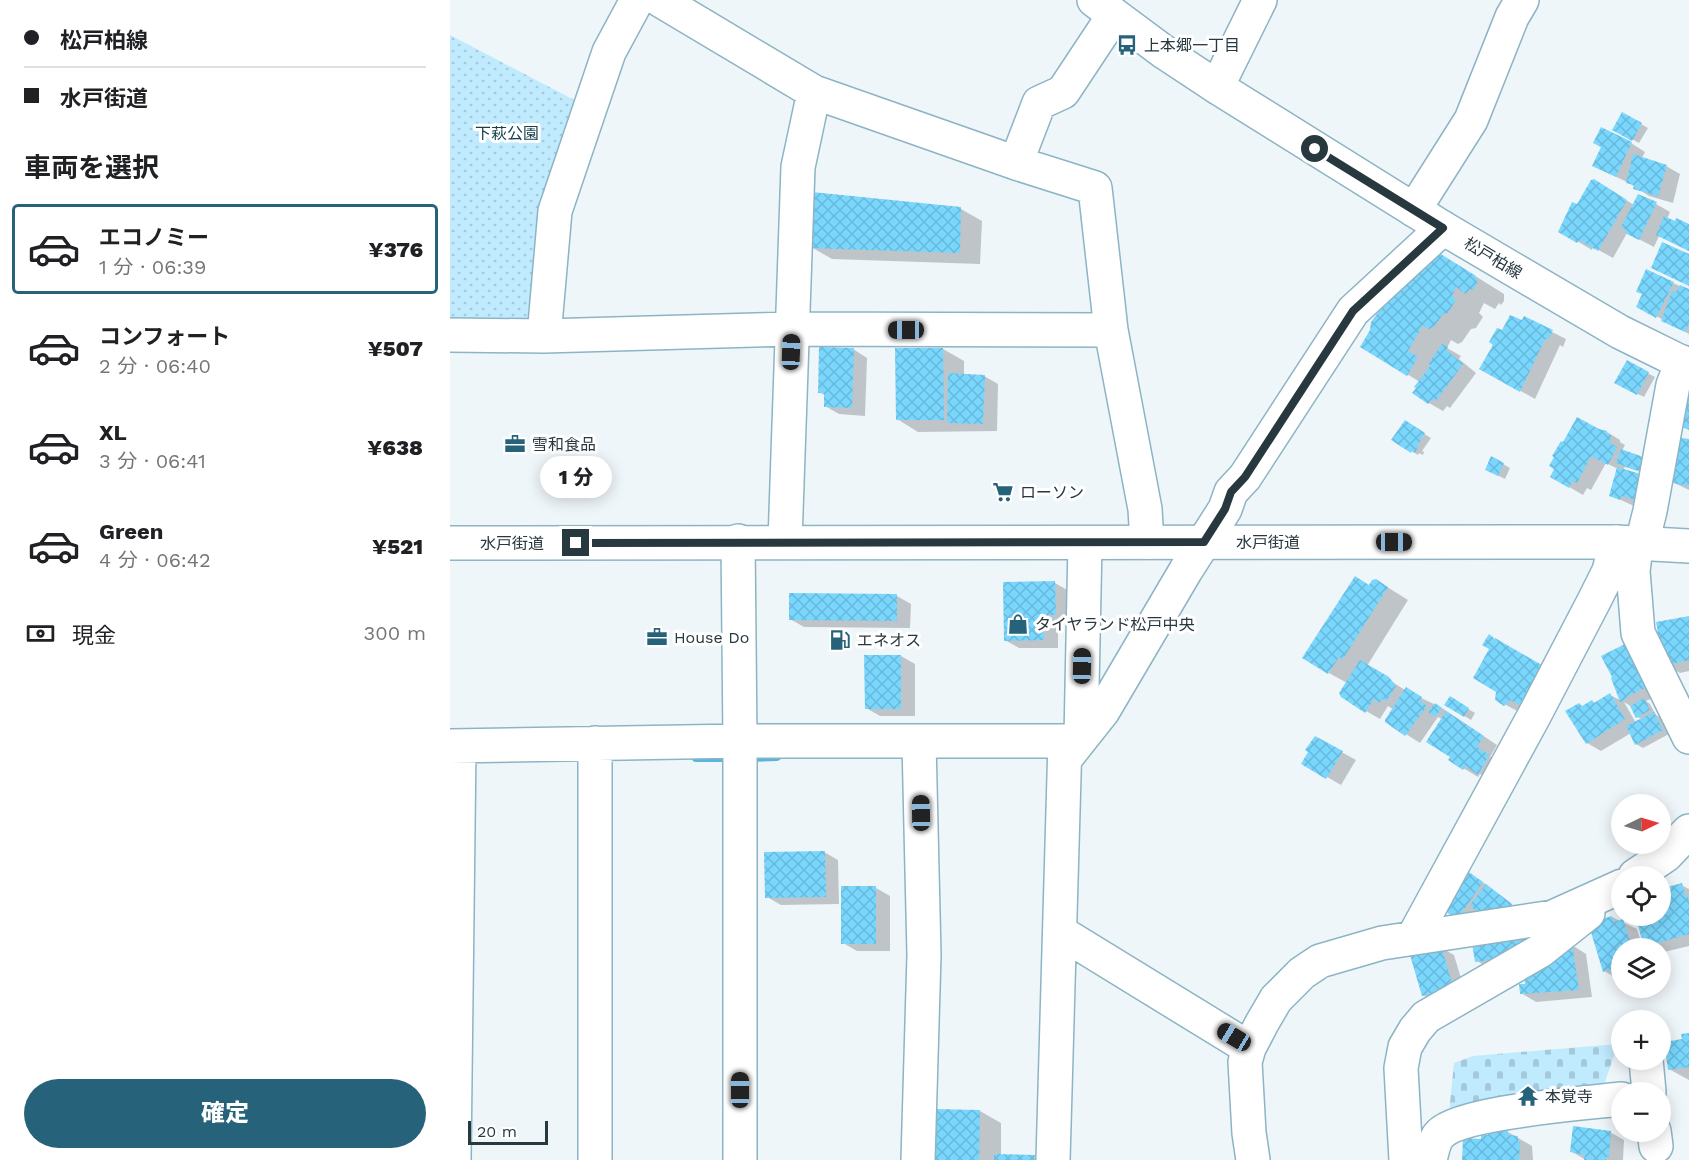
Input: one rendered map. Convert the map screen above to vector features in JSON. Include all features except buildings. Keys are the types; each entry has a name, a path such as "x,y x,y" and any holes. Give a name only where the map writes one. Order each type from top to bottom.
{"main road":[{"path":"544,336 555,211 609,52 637,0"},
{"path":"660,0 814,92 1016,163 1095,188 1111,330 1145,509 1147,542"},
{"path":"1217,87 1260,0"},
{"path":"1414,210 1471,120 1512,17 1522,0"},
{"path":"1016,163 1039,103 1063,92 1104,7"},
{"name":"松戸柏線","path":"1104,7 1164,52 1217,87 1443,228 1620,332 1686,364"},
{"path":"785,541 798,167 814,92"},
{"path":"1073,748 1103,711 1225,509 1231,492 1245,477 1353,311 1443,228"},
{"path":"450,335 544,336 792,329 1111,330"},
{"path":"1413,938 1534,716 1609,571 1650,511 1673,385 1686,364"},
{"path":"738,541 740,1160"},
{"path":"1629,542 1635,555 1633,571 1638,633 1689,736"},
{"name":"水戸街道","path":"450,543 1629,542 1689,546"},
{"path":"1053,1160 1060,932 1085,543"},
{"path":"454,1160 455,746 740,741 1065,741 1073,748"},
{"path":"918,1160 924,955 919,742"},
{"path":"595,743 595,1160"},
{"path":"1653,866 1685,848"},
{"path":"1252,1160 1245,1062 1249,1048 1276,999 1302,973 1320,961 1335,955 1382,943 1553,917 1611,891"},
{"path":"1406,1160 1401,1068 1405,1047 1415,1030 1426,1017 1540,951 1611,894"},
{"path":"1060,932 1249,1048"},
{"path":"1430,1160 1439,1134 1456,1124 1481,1116 1611,1100"}],"green space":[{"name":"下萩公園","path":"450,35 578,102 539,302 521,326 450,324"},
{"path":"1611,1045 1611,1064 1600,1096 1449,1113 1454,1063 1473,1056"}],"waterway":[{"path":"747,758 777,757"},
{"path":"696,758 735,758"}],"place":[{"name":"上本郷一丁目","path":"1127,45"},
{"name":"雪和食品","path":"515,444"},
{"name":"ローソン","path":"1003,492"},
{"name":"タイヤランド松戸中央","path":"1018,624"},
{"name":"House Do","path":"657,637"},
{"name":"エネオス","path":"840,640"},
{"name":"本覚寺","path":"1528,1096"}],"route":[{"path":"576,543 1204,542 1225,509 1231,492 1245,477 1353,311 1443,228 1315,149"}]}
